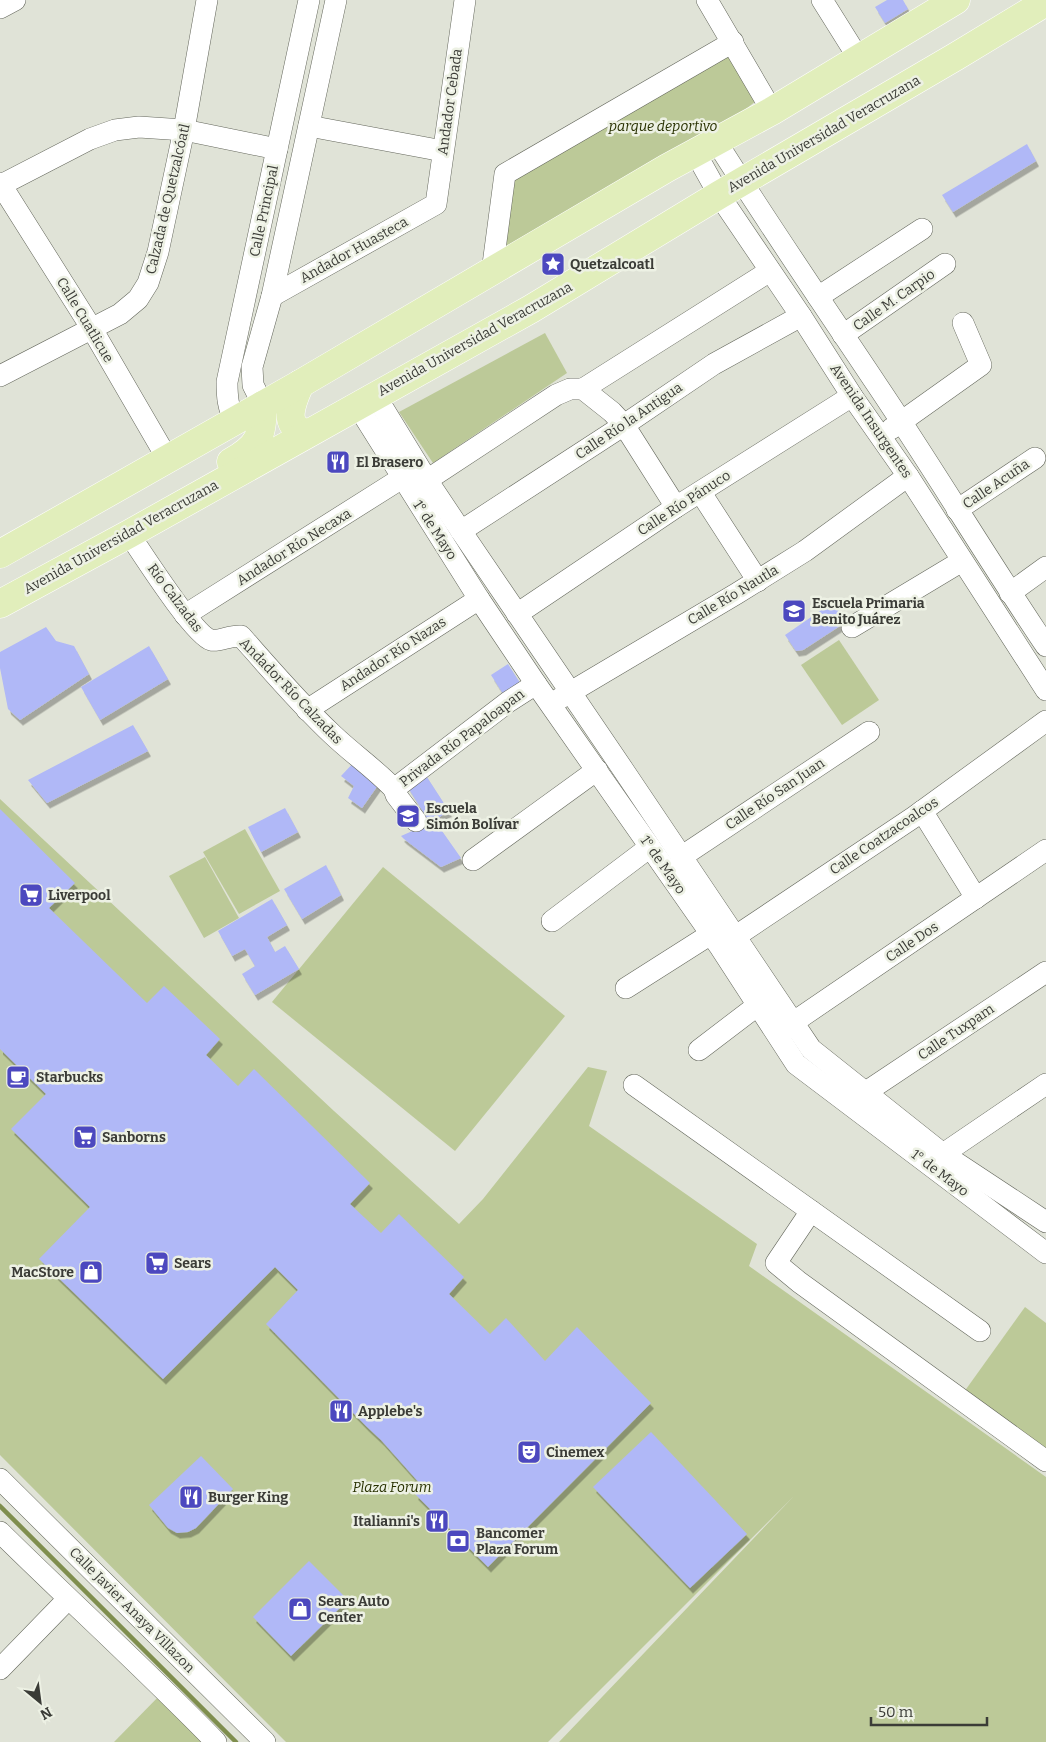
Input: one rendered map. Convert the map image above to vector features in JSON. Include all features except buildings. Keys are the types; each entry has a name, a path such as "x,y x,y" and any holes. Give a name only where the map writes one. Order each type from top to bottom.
{"main road":[{"path":"129,534 149,510 165,499 241,457 252,448 259,438 262,417 300,384 705,147 772,111 956,0"},
{"name":"Avenida Universidad Veracruzana","path":"0,604 129,534 304,432 366,400 530,309 730,188 956,57 1046,2"},
{"path":"300,384 290,412 292,420 304,432"},
{"path":"0,554 235,421 262,417 304,432"}],"street":[{"path":"0,8 15,0"},
{"name":"Calzada de Quetzalcóatl","path":"0,376 120,314 138,299 148,283 158,252 184,130 208,0"},
{"name":"Calle Principal","path":"235,421 227,399 227,382 309,0"},
{"name":"Calle Principal","path":"262,417 253,385 252,367 272,296 336,0"},
{"name":"Andador Cebada","path":"436,204 466,0"},
{"path":"708,0 772,111"},
{"path":"822,0 859,59"},
{"path":"492,272 505,174 732,42"},
{"path":"309,126 443,151"},
{"path":"1,184 90,139 115,130 139,127 184,130 278,149"},
{"name":"Avenida Insurgentes","path":"705,147 730,188 770,271 802,316 852,396 908,476 1045,685"},
{"name":"Calle Cuatlicue","path":"1,184 92,329 167,458"},
{"name":"Avenida Insurgentes","path":"730,188 818,297 1046,646"},
{"name":"Andador Huasteca","path":"272,296 436,204"},
{"path":"818,297 922,229"},
{"name":"Calle M. Carpio","path":"843,335 945,264"},
{"path":"427,480 556,395 570,389 583,389 770,271"},
{"name":"Calle Río la Antigua","path":"460,531 624,425 714,364 802,316"},
{"path":"880,436 982,365 963,323"},
{"path":"583,389 612,412 624,425 676,507"},
{"name":"Calle Río Pánuco","path":"517,614 676,507 852,396"},
{"name":"1° de Mayo","path":"366,400 402,478 479,599 650,847 722,939 786,1027 796,1064 1046,1253"},
{"name":"1° de Mayo","path":"366,400 427,480 681,857 758,1005 943,1154 1042,1212"},
{"name":"Calle Acuña","path":"957,510 1035,458"},
{"name":"Calle Río Nautla","path":"550,704 758,581 805,551 908,476"},
{"name":"Andador Río Necaxa","path":"185,615 402,478"},
{"path":"701,493 758,581"},
{"name":"Río Calzadas","path":"129,534 185,615 204,637 215,641 233,635"},
{"path":"852,627 962,561"},
{"path":"1010,592 1046,567"},
{"name":"Andador Río Nazas","path":"307,710 479,599"},
{"name":"Andador Río Calzadas","path":"233,635 241,636 307,710 332,735 383,778 416,821"},
{"name":"Privada Río Papaloapan","path":"395,792 508,702 536,684"},
{"name":"Calle Coatzacoalcos","path":"626,988 722,939 922,811 1046,721"},
{"name":"Calle Río San Juan","path":"681,857 870,732"},
{"path":"473,860 597,770"},
{"path":"922,811 976,898"},
{"path":"552,921 650,847"},
{"name":"Calle Dos","path":"786,1027 1046,850"},
{"name":"Calle Tuxpam","path":"866,1092 1046,972"},
{"path":"699,1050 758,1005"},
{"path":"943,1154 1046,1084"},
{"path":"634,1085 980,1331"},
{"path":"811,1211 776,1263 799,1282 1046,1461"},
{"path":"1017,1231 1042,1212"},
{"name":"Calle Javier Anaya Villazon","path":"0,1478 265,1742"},
{"path":"0,1532 68,1600 165,1690 216,1742"},
{"path":"0,1669 68,1600"}],"green space":[{"name":"parque deportivo","path":"730,53 756,101 723,127 503,250 509,176"},
{"path":"545,333 567,373 433,463 399,412"},
{"path":"839,640 879,700 842,725 801,665"},
{"name":"Plaza Forum","path":"0,799 334,1111 459,1224 483,1199 588,1067 607,1071 589,1126 757,1244 749,1266 1046,1477 1046,1742 559,1742 794,1496 548,1742 286,1742 0,1455"},
{"path":"245,829 280,891 239,914 203,852"},
{"path":"205,857 239,918 204,938 169,876"},
{"path":"383,867 565,1016 455,1151 272,1002"},
{"path":"1025,1307 1046,1323 1046,1454 964,1392"},
{"path":"165,1690 216,1742 114,1742"}],"waterway":[{"path":"0,1506 236,1742"}],"place":[{"name":"Quetzalcoatl","path":"553,264"},
{"name":"El Brasero","path":"338,462"},
{"name":"Escuela Primaria Benito Juárez","path":"794,611"},
{"name":"Escuela Simón Bolívar","path":"408,816"},
{"name":"Liverpool","path":"31,895"},
{"name":"Starbucks","path":"18,1077"},
{"name":"Sanborns","path":"85,1137"},
{"name":"Sears","path":"157,1263"},
{"name":"MacStore","path":"91,1272"},
{"name":"Applebe's","path":"341,1411"},
{"name":"Cinemex","path":"529,1452"},
{"name":"Burger King","path":"191,1497"},
{"name":"Italianni's","path":"437,1521"},
{"name":"Bancomer Plaza Forum","path":"458,1541"},
{"name":"Sears Auto Center","path":"300,1609"}]}
